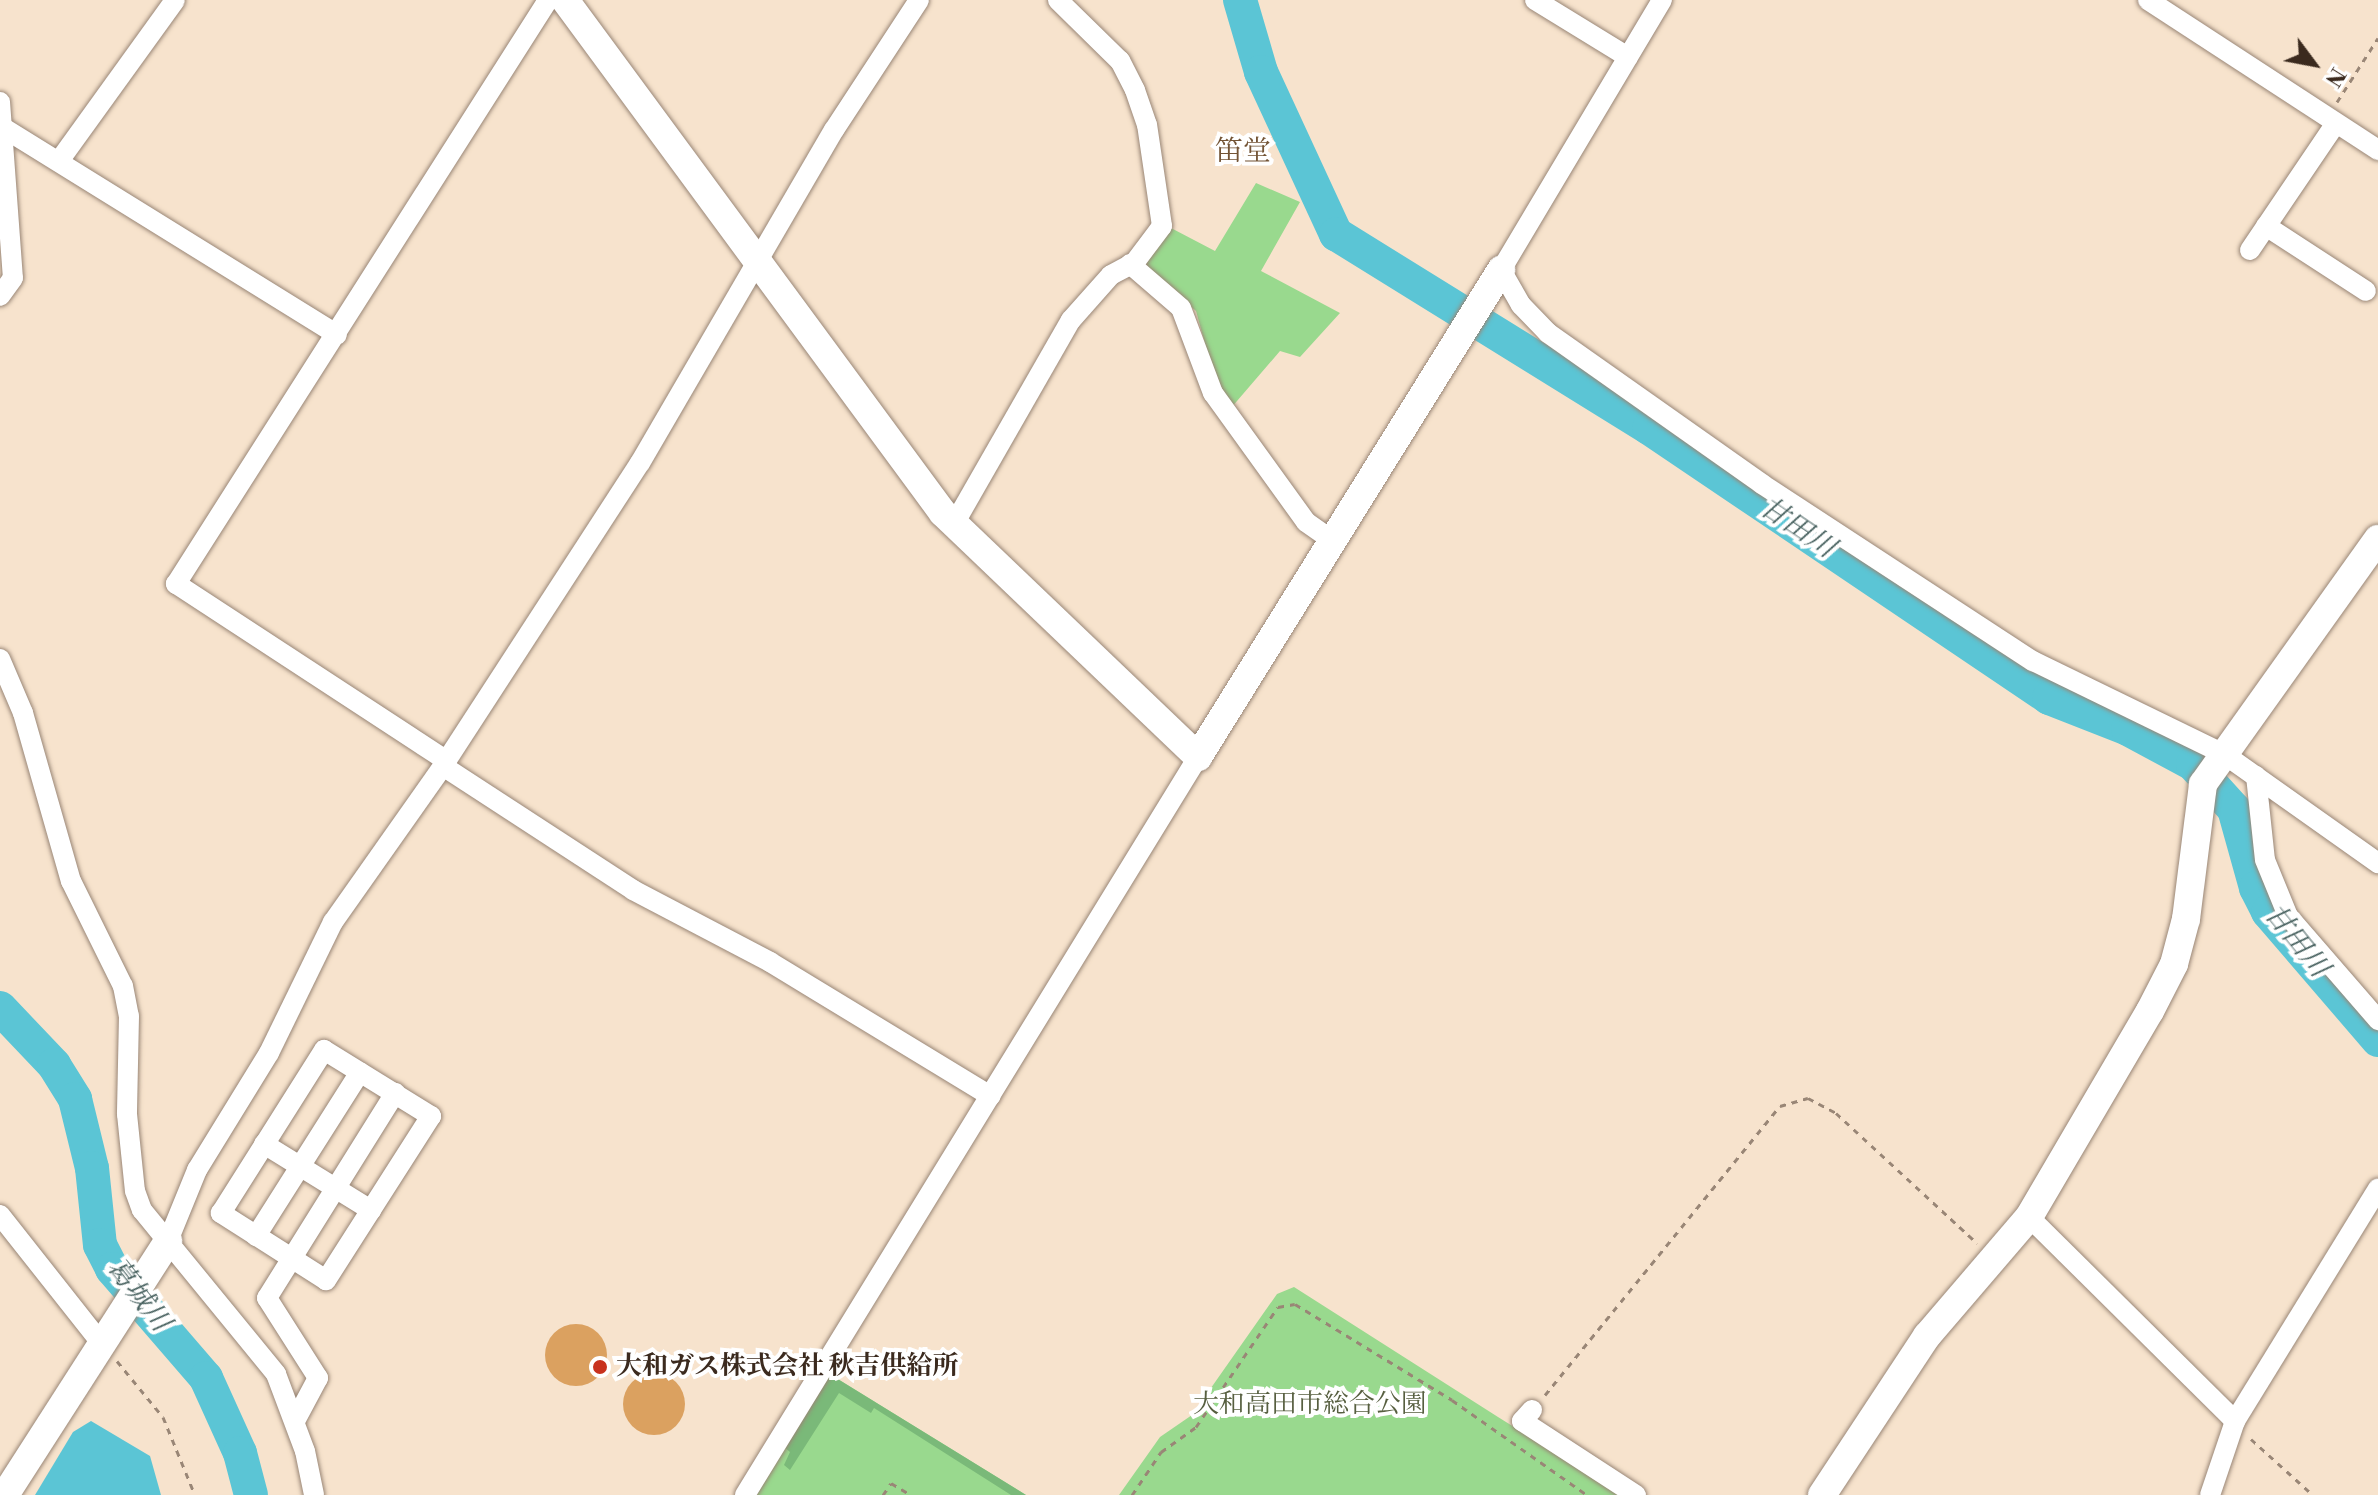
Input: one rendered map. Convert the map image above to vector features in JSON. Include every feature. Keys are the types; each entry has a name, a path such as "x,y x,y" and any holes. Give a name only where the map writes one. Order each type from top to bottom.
{"street":[{"path":"59,161 175,0"},
{"path":"548,0 176,584 633,890 770,962 990,1096"},
{"path":"565,0 954,524 1198,757"},
{"path":"5,1495 164,1247 197,1170 269,1053 333,922 445,763 640,463 834,130 919,0"},
{"path":"954,524 1071,320 1111,275 1130,264 1162,226 1147,125 1120,61 1058,0"},
{"path":"1535,0 1628,57"},
{"path":"745,1495 1198,757 1335,542 1662,0"},
{"path":"2148,0 2378,150"},
{"path":"0,102 13,278 0,296"},
{"path":"2250,250 2330,120"},
{"path":"2,127 337,335"},
{"path":"2266,226 2366,291"},
{"path":"1130,264 1181,308 1213,393 1306,522 1335,542"},
{"path":"1501,270 1521,305 1548,333 1762,484 2033,661 2216,767 2256,776 2378,863"},
{"path":"1822,1495 1927,1336 1991,1256 2029,1217 2174,964 2216,767 2378,539"},
{"path":"0,659 23,713 71,881 123,986 129,1016 127,1114 135,1191 142,1210 164,1247 248,1333 276,1374 295,1421 314,1495"},
{"path":"2256,776 2265,860 2288,916 2378,1020"},
{"path":"324,1050 360,1072 431,1116 326,1280 221,1213 324,1050"},
{"path":"256,1236 360,1072"},
{"path":"295,1421 318,1378 267,1298 395,1093"},
{"path":"264,1144 371,1210"},
{"path":"2210,1495 2235,1421 2378,1189"},
{"path":"0,1215 104,1339"},
{"path":"2029,1217 2235,1421"},
{"path":"1532,1410 1522,1421 1636,1495"}],"path":[{"path":"2330,120 2378,38"},
{"path":"1532,1410 1780,1106 1808,1098 1836,1113 1991,1256"},
{"path":"1132,1495 1161,1452 1196,1427 1278,1307 1295,1304 1452,1400 1587,1495"},
{"path":"104,1339 163,1417 195,1495"},
{"path":"2235,1421 2313,1495"},
{"path":"883,1495 891,1483 911,1495"}],"green space":[{"path":"1256,183 1300,202 1261,271 1340,313 1300,357 1280,351 1231,408 1214,376 1196,311 1144,266 1171,228 1215,251"},
{"name":"大和高田市総合公園","path":"1294,1287 1623,1495 1119,1495 1160,1437 1192,1415 1277,1294"},
{"path":"828,1373 1026,1495 755,1495"},
{"path":"828,1373 1026,1495 1011,1495 874,1408 871,1413 839,1393 790,1470 784,1465 790,1452 784,1447"}],"water":[{"path":"91,1421 150,1456 161,1495 35,1495 73,1432"}],"building":[{"path":"576,1324 588,1326 598,1333 605,1343 605,1367 598,1377 588,1384 576,1386 564,1384 554,1377 547,1367 545,1355 547,1343 554,1333 564,1326"},
{"path":"648,1373 660,1373 676,1382 683,1392 683,1416 676,1426 660,1435 648,1435 628,1421 623,1410 623,1398 637,1378"}],"waterway":[{"name":"甘田川","path":"1240,0 1261,72 1336,234 1649,428 2049,698 2128,729 2193,764 2234,809 2256,888 2268,912 2378,1040"},
{"name":"葛城川","path":"0,1008 54,1065 75,1099 92,1168 100,1245 112,1269 206,1378 240,1453 251,1495"}],"place":[{"name":"大和ガス株式会社 秋吉供給所","path":"600,1367"}],"district":[{"name":"笛堂","path":"1243,152"}]}
